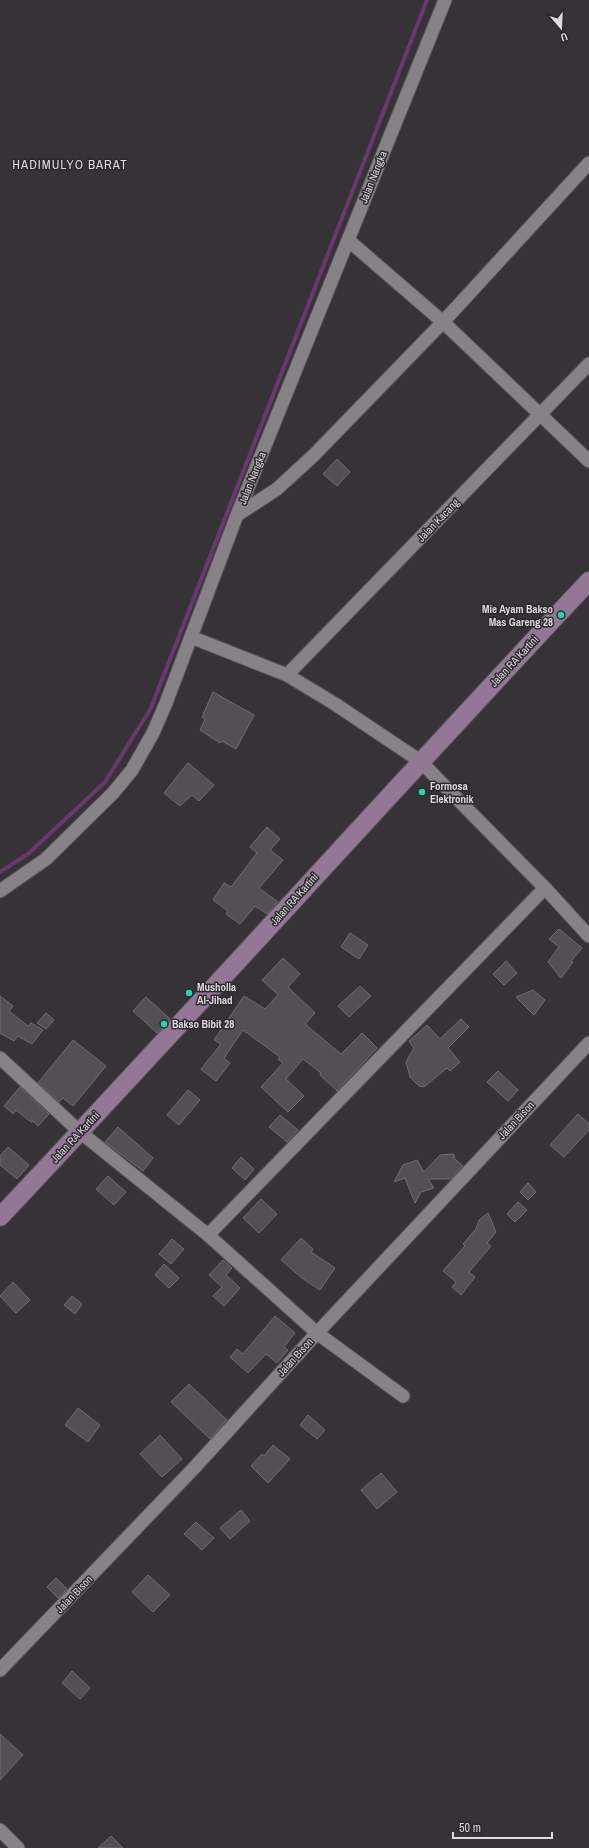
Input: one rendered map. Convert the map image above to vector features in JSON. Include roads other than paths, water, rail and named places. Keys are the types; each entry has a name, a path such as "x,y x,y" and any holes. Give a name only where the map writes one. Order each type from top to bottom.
{"main road":[{"name":"Jalan RA Kartini","path":"0,1217 80,1132 420,761 589,581"}],"street":[{"name":"Jalan Nangka","path":"237,515 445,0"},
{"name":"Jalan Nangka","path":"237,515 277,489 298,469 443,322 589,163"},
{"path":"348,240 443,322 589,461"},
{"name":"Jalan Kacang","path":"287,675 589,364"},
{"path":"0,891 46,859 113,793 132,770 153,733 237,515"},
{"path":"191,636 287,675 420,761 545,888 589,936"},
{"path":"208,1234 545,888"},
{"name":"Jalan Bison","path":"0,1670 195,1467 317,1333 589,1043"},
{"path":"0,1058 80,1132 208,1234 317,1333 403,1396"},
{"path":"0,1830 18,1848"}],"waterway":[{"path":"0,872 28,854 105,782 151,708 427,0"}],"place":[{"name":"Mie Ayam Bakso Mas Gareng 28","path":"561,615"},
{"name":"Formosa Elektronik","path":"422,792"},
{"name":"Musholla Al-Jihad","path":"189,993"},
{"name":"Bakso Bibit 28","path":"164,1024"}],"district":[{"name":"HADIMULYO BARAT","path":"70,164"}]}
